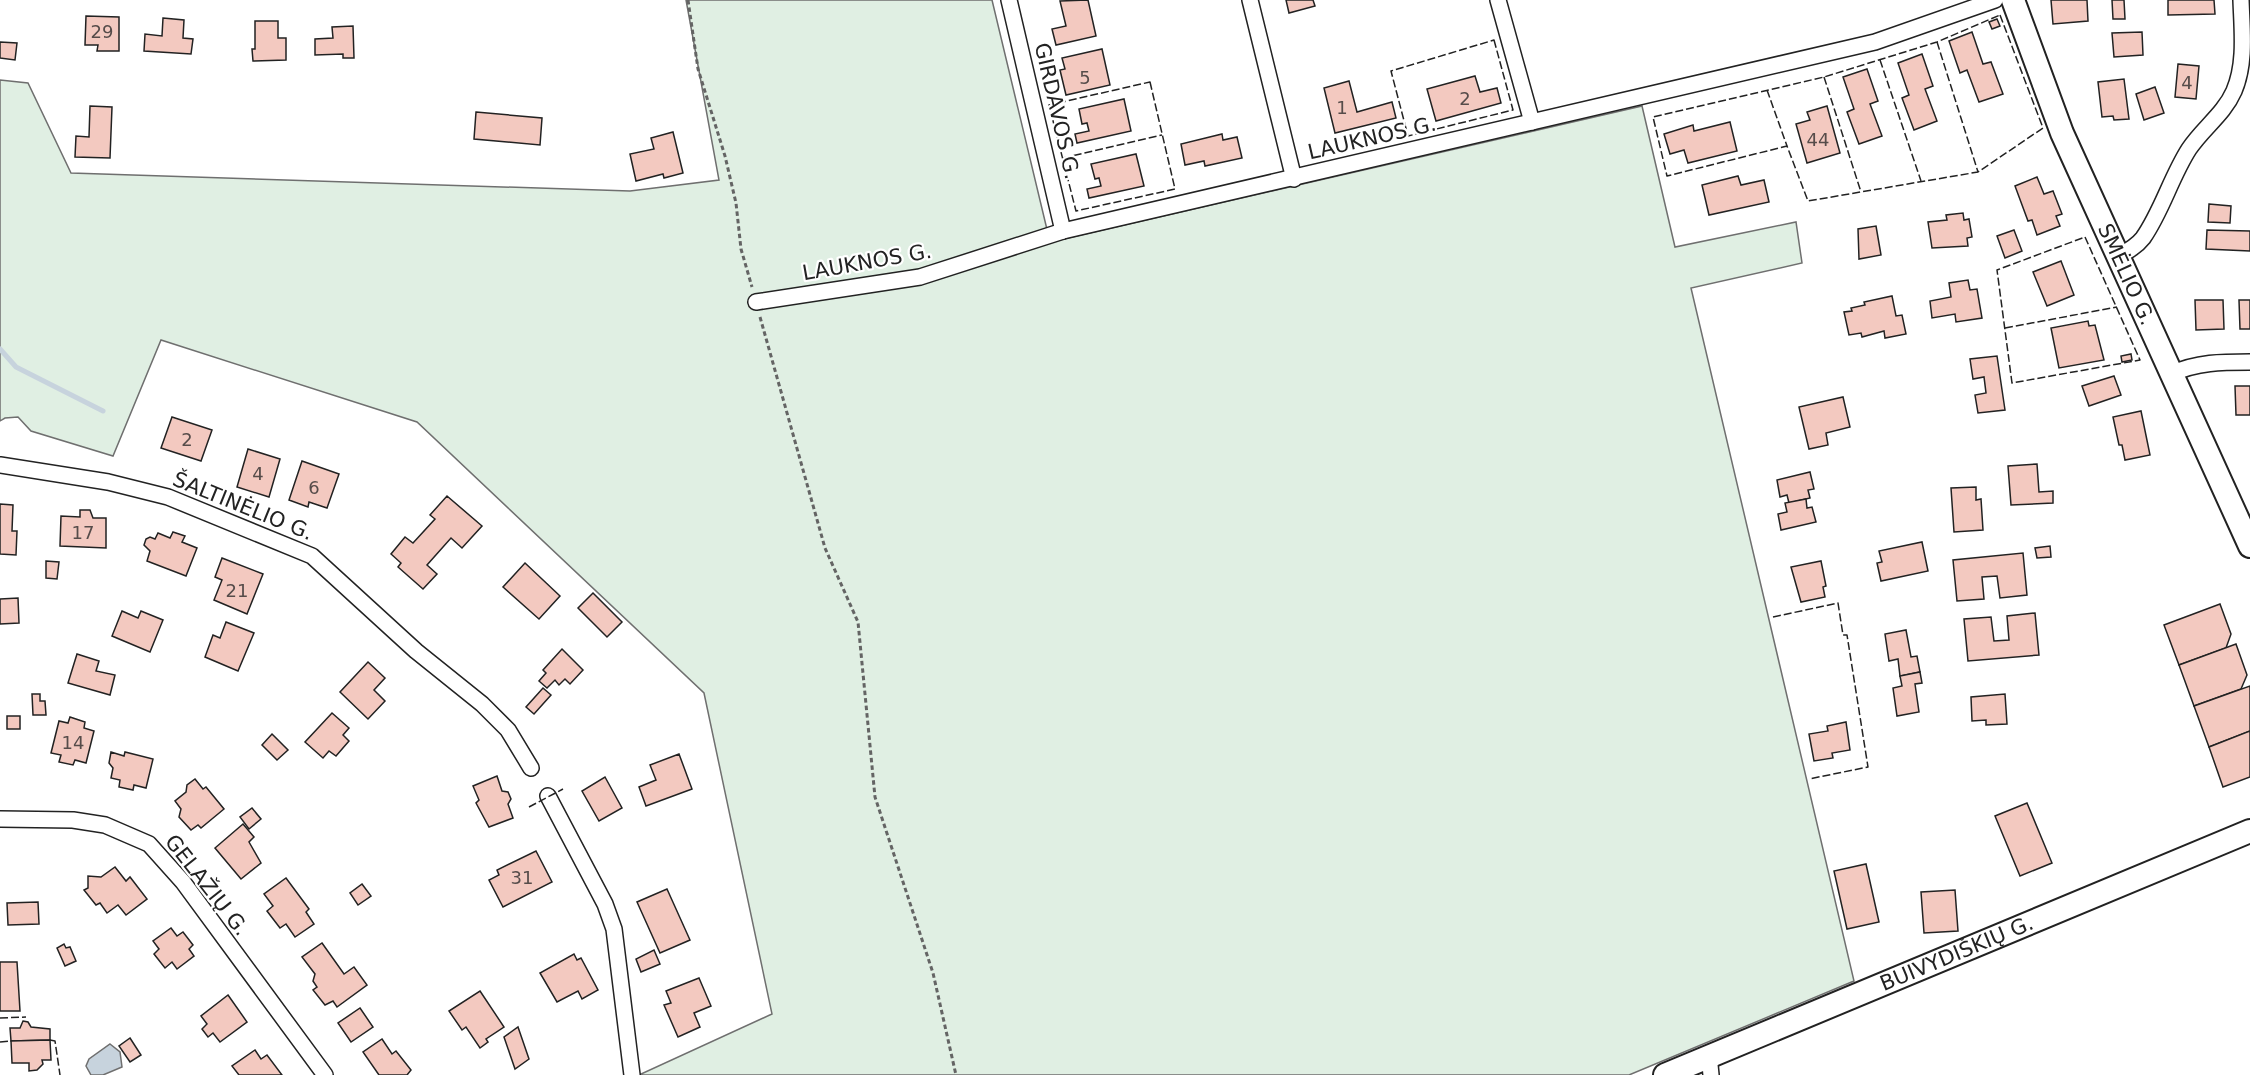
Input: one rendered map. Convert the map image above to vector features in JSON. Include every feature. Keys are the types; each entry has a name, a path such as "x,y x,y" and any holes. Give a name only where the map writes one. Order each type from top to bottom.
{"main road":[{"name":"SMĖLIO G.","path":"2013,0 2062,133 2250,546"},
{"name":"BUIVYDIŠKIŲ G.","path":"1665,1075 1710,1065 2250,831"}],"street":[{"name":"GIRDAVOS G.","path":"1009,0 1064,231"},
{"path":"1250,0 1294,178"},
{"path":"1498,0 1532,122"},
{"name":"LAUKNOS G.","path":"756,302 920,278 1064,231 1875,42 1995,0"},
{"path":"2117,257 2133,248 2142,239 2172,178 2191,146 2220,114 2234,91 2242,64 2241,0"},
{"path":"2171,374 2187,367 2209,363 2250,362"},
{"name":"ŠALTINĖLIO G.","path":"0,465 108,482 168,497 312,556 416,651 482,704 508,730 531,768"},
{"path":"548,796 605,904 614,929 632,1075"},
{"name":"GELAŽIŲ G.","path":"0,819 73,820 105,825 149,844 183,882 325,1075"}],"path":[{"path":"688,0 698,69 725,156 736,203 741,249 825,548 858,622 875,797 933,973 956,1075"}],"green space":[{"path":"686,0 992,0 1050,242 1642,106 1675,247 1796,222 1802,263 1691,288 1854,981 1629,1075 639,1075 772,1014 704,693 417,422 161,340 113,456 31,431 18,417 5,418 0,421 0,80 28,83 71,173 630,191 719,180"}],"shaded area":[{"path":"110,1044 120,1052 122,1067 103,1075 91,1075 86,1066 89,1059"}],"building":[{"path":"1088,0 1096,36 1056,45 1052,29 1066,26 1060,1"},
{"path":"1286,0 1313,0 1315,6 1289,13"},
{"path":"2051,0 2087,0 2088,21 2053,24"},
{"path":"2112,0 2124,0 2125,19 2113,19"},
{"path":"2168,0 2214,0 2215,14 2168,15"},
{"path":"86,16 119,17 119,51 97,51 98,45 85,45"},
{"path":"163,18 184,20 183,38 193,39 191,54 144,51 145,34 162,36"},
{"path":"1997,19 2000,26 1992,29 1989,22"},
{"path":"255,21 278,21 278,38 286,38 286,60 253,61"},
{"path":"353,26 354,58 343,58 343,54 315,55 315,39 333,38 332,27"},
{"path":"1972,32 1983,64 1991,62 2003,94 1979,102 1967,70 1960,73 1949,41"},
{"path":"2142,32 2143,55 2114,57 2112,33"},
{"path":"0,42 17,43 15,60 0,58"},
{"path":"1102,49 1110,85 1066,95 1060,70 1065,69 1062,58"},
{"path":"1922,54 1933,86 1925,89 1937,121 1914,130 1902,98 1909,95 1898,63"},
{"path":"2178,64 2199,66 2196,99 2175,97"},
{"path":"1867,69 1878,101 1870,104 1882,136 1859,144 1847,112 1854,109 1843,77"},
{"path":"1475,76 1480,92 1497,88 1501,103 1436,121 1427,89"},
{"path":"2124,79 2129,119 2114,120 2113,116 2102,117 2098,82"},
{"path":"1349,81 1357,112 1392,102 1396,118 1335,133 1324,88"},
{"path":"2155,87 2164,113 2144,120 2136,94"},
{"path":"1124,99 1131,131 1077,143 1075,134 1089,131 1087,123 1082,124 1079,109"},
{"path":"90,106 112,107 110,158 75,157 76,136 89,137"},
{"path":"1827,106 1840,153 1807,163 1796,124 1810,120 1807,112"},
{"path":"476,112 542,118 540,145 474,139"},
{"path":"1730,122 1737,151 1688,163 1684,150 1670,154 1664,134 1693,125 1694,131"},
{"path":"673,132 683,173 664,178 663,174 636,181 630,154 654,149 651,138"},
{"path":"1222,134 1223,140 1237,137 1242,158 1205,166 1204,161 1185,165 1181,144"},
{"path":"1136,154 1144,186 1089,198 1087,189 1101,186 1099,178 1095,179 1091,164"},
{"path":"1738,176 1741,185 1764,180 1769,202 1709,215 1702,185"},
{"path":"2037,177 2044,194 2053,191 2062,214 2056,216 2060,226 2037,235 2032,220 2028,221 2015,186"},
{"path":"2209,204 2231,206 2230,223 2208,222"},
{"path":"1963,213 1964,220 1969,219 1972,237 1967,238 1968,246 1932,248 1928,222 1947,220 1946,215"},
{"path":"1876,226 1881,255 1859,259 1858,229"},
{"path":"2014,230 2022,251 2005,258 1997,236"},
{"path":"2207,230 2250,231 2250,251 2206,249"},
{"path":"2061,261 2074,295 2047,306 2033,272"},
{"path":"1968,280 1970,290 1977,289 1982,318 1956,322 1955,314 1932,318 1930,301 1951,297 1949,283"},
{"path":"1892,296 1896,316 1902,315 1906,334 1885,338 1884,331 1862,337 1861,333 1849,335 1844,312 1865,305 1864,302"},
{"path":"2195,300 2223,300 2224,329 2196,330"},
{"path":"2239,300 2250,300 2250,329 2240,329"},
{"path":"2088,321 2089,326 2095,325 2104,360 2059,368 2051,328"},
{"path":"2131,354 2132,360 2122,362 2121,356"},
{"path":"1997,356 2005,410 1978,413 1975,395 1986,393 1984,377 1973,379 1970,359"},
{"path":"2114,376 2121,395 2089,406 2082,386"},
{"path":"2235,386 2250,386 2250,415 2236,415"},
{"path":"1843,397 1850,427 1826,433 1828,445 1809,449 1799,407"},
{"path":"2141,411 2150,455 2125,460 2113,417"},
{"path":"172,417 212,430 201,461 161,448"},
{"path":"248,449 280,459 269,497 237,487"},
{"path":"302,461 339,474 327,508 309,502 308,507 289,500"},
{"path":"2037,464 2039,492 2053,491 2053,503 2011,505 2008,466"},
{"path":"1810,472 1814,489 1808,490 1810,498 1789,503 1787,495 1780,497 1777,480"},
{"path":"1976,487 1976,500 1981,499 1983,530 1954,532 1951,488"},
{"path":"447,496 482,526 462,548 451,538 427,565 437,574 423,589 398,567 401,563 391,554 405,537 413,543 435,519 430,515"},
{"path":"1806,499 1807,508 1812,507 1816,522 1781,530 1778,514 1787,512 1785,503"},
{"path":"0,504 13,505 12,531 17,531 16,555 0,554"},
{"path":"80,510 90,510 93,518 106,518 106,548 60,546 61,516 80,517"},
{"path":"173,532 185,536 182,542 197,548 186,576 147,561 150,551 144,545 146,539 150,537 155,539 158,533 170,538"},
{"path":"1922,542 1928,571 1881,581 1877,563 1882,562 1879,551"},
{"path":"2050,546 2051,557 2037,558 2035,548"},
{"path":"2023,553 2027,595 2000,598 1997,576 1982,577 1984,599 1957,601 1953,560"},
{"path":"222,558 263,574 247,614 214,600 222,580 215,577"},
{"path":"46,561 59,562 57,579 46,578"},
{"path":"1821,561 1826,586 1823,587 1825,597 1801,602 1791,567"},
{"path":"525,563 560,596 539,619 503,587"},
{"path":"593,593 622,622 607,637 578,608"},
{"path":"18,598 19,623 0,624 0,599"},
{"path":"2220,604 2231,634 2226,648 2179,665 2164,625"},
{"path":"122,611 138,618 141,611 163,620 150,652 112,636"},
{"path":"2035,613 2039,655 1968,661 1964,619 1991,617 1994,641 2009,640 2007,616"},
{"path":"226,622 254,633 238,671 205,657 213,635 220,638"},
{"path":"1906,630 1911,657 1917,656 1920,672 1900,676 1898,659 1889,661 1885,634"},
{"path":"2236,644 2247,675 2241,689 2194,706 2179,665"},
{"path":"562,649 583,670 570,684 565,679 559,685 555,680 547,688 539,681 546,673 543,670"},
{"path":"77,654 99,661 96,671 115,675 110,695 68,683"},
{"path":"368,662 385,678 374,690 385,701 368,719 340,692"},
{"path":"1920,672 1922,683 1915,684 1919,712 1897,716 1893,688 1902,686 1900,676"},
{"path":"2250,686 2250,731 2209,747 2194,706"},
{"path":"543,688 551,695 534,714 526,707"},
{"path":"32,694 40,694 40,701 45,701 46,715 33,715"},
{"path":"2005,694 2007,724 1986,725 1986,720 1972,721 1971,697"},
{"path":"332,713 349,728 343,735 349,741 336,756 329,751 323,758 305,742"},
{"path":"7,716 20,716 20,729 7,729"},
{"path":"70,717 85,722 84,728 94,731 86,763 75,760 73,765 59,762 61,755 51,753 59,721 68,723"},
{"path":"1846,722 1850,750 1832,753 1833,758 1814,761 1809,734 1828,731 1827,726"},
{"path":"2250,731 2250,777 2223,787 2209,747"},
{"path":"272,734 288,750 277,760 262,745"},
{"path":"111,752 124,756 125,752 153,759 146,788 134,785 133,790 119,787 120,780 111,778 113,768 109,763"},
{"path":"679,754 692,789 646,806 639,787 656,780 650,765"},
{"path":"497,776 502,791 508,792 511,799 508,804 513,818 489,827 476,803 479,800 473,786"},
{"path":"605,777 622,808 599,821 582,791"},
{"path":"195,779 203,789 206,787 224,809 201,828 198,825 191,830 179,817 181,809 175,801 186,792 187,785"},
{"path":"2027,803 2052,863 2020,876 1995,816"},
{"path":"252,808 261,819 249,829 240,817"},
{"path":"243,824 254,837 249,842 261,863 241,879 215,848"},
{"path":"536,851 552,882 503,907 489,880 499,875 497,870"},
{"path":"1866,864 1879,922 1847,929 1834,871"},
{"path":"115,867 126,881 130,877 147,899 126,915 118,905 107,913 100,903 96,905 84,890 88,888 88,876 101,877"},
{"path":"286,878 309,909 306,912 314,924 295,937 286,924 280,928 267,911 273,906 264,894"},
{"path":"362,884 371,896 358,905 350,893"},
{"path":"667,889 690,940 660,953 637,902"},
{"path":"1955,890 1958,931 1924,933 1921,892"},
{"path":"38,902 39,924 8,925 7,903"},
{"path":"171,928 177,936 183,932 193,945 189,949 194,956 177,969 172,962 165,968 154,954 159,949 153,941"},
{"path":"322,943 344,974 354,967 367,985 337,1007 333,1001 325,1005 313,990 317,987 313,981 315,974 302,957"},
{"path":"64,944 66,948 70,947 76,961 65,966 57,948"},
{"path":"654,950 660,964 641,972 636,959"},
{"path":"574,954 577,960 581,958 598,990 582,999 578,991 557,1002 540,973"},
{"path":"0,962 17,962 20,1011 0,1011"},
{"path":"699,978 711,1006 694,1013 700,1027 678,1037 664,1005 671,1003 666,991"},
{"path":"480,991 504,1027 486,1039 488,1042 480,1048 466,1027 462,1030 449,1011"},
{"path":"228,995 247,1022 220,1042 213,1033 208,1037 202,1029 207,1024 201,1016"},
{"path":"360,1008 373,1027 351,1042 338,1023"},
{"path":"23,1021 28,1022 31,1027 50,1029 50,1040 11,1041 10,1028 20,1028"},
{"path":"518,1027 529,1059 515,1069 504,1037"},
{"path":"130,1038 141,1055 130,1062 119,1046"},
{"path":"382,1039 392,1054 396,1051 411,1070 407,1075 379,1075 363,1052"},
{"path":"50,1040 51,1060 42,1060 43,1064 37,1070 29,1071 29,1063 12,1063 11,1041"},
{"path":"255,1050 261,1059 267,1055 282,1075 239,1075 232,1066"}],"waterway":[{"path":"0,349 16,367 103,411"}],"fence":[{"path":"2000,15 2043,128 1978,172 1808,201 1787,146 1667,176 1653,117 1824,77 1937,42 2000,15"},
{"path":"1494,40 1513,110 1408,136 1391,71 1494,40"},
{"path":"1937,42 1978,172"},
{"path":"1880,60 1921,181"},
{"path":"1824,77 1861,192"},
{"path":"1150,82 1175,189 1076,211 1049,105 1150,82"},
{"path":"1767,90 1787,146"},
{"path":"1063,158 1162,135"},
{"path":"2085,237 2140,360 2012,383 1997,270 2085,237"},
{"path":"2005,328 2117,307"},
{"path":"1773,617 1838,603 1843,635 1847,635 1868,767 1809,779"},
{"path":"529,807 563,789"},
{"path":"0,1018 26,1017"},
{"path":"50,1040 55,1041 60,1075"},
{"path":"0,1042 11,1041"}]}
